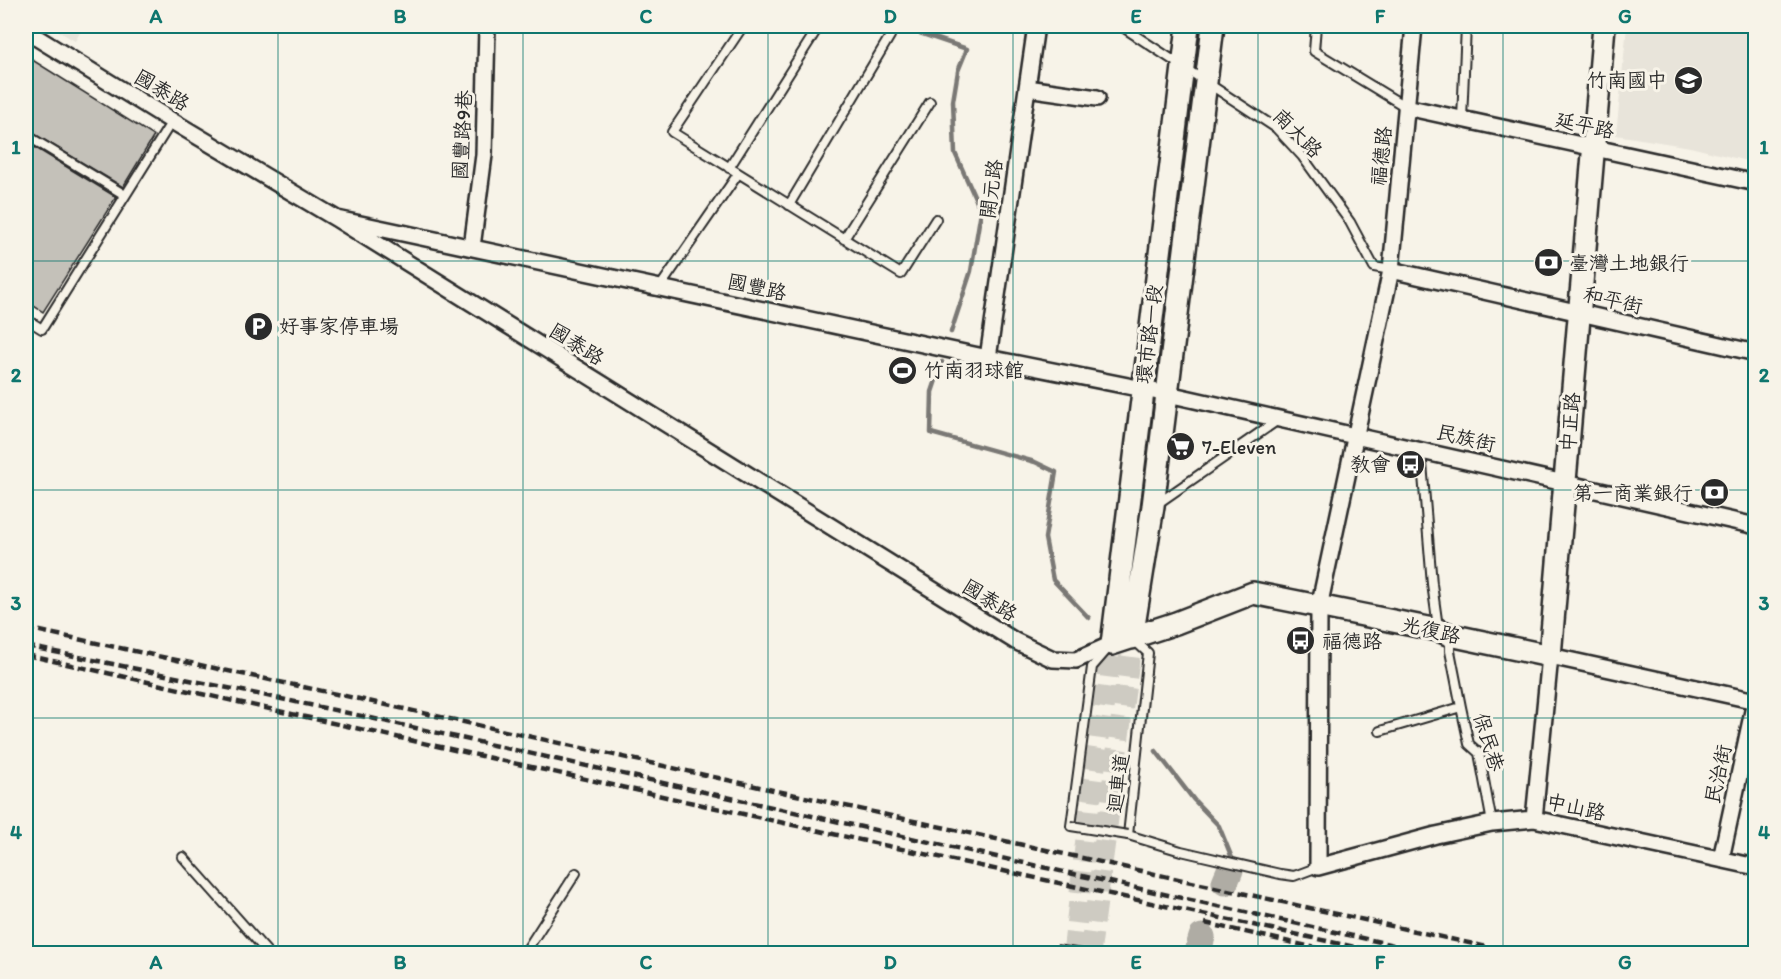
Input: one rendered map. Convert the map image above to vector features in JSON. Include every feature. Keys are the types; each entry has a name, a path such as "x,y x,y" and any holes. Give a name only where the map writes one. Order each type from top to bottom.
{"main road":[{"name":"環市路一段","path":"1112,644 1188,26"},
{"name":"環市路一段","path":"1132,638 1168,394 1213,26"},
{"name":"中正路","path":"1550,656 1604,26"},
{"name":"光復路","path":"1112,644 1253,593 1550,656"}],"street":[{"name":"國豐路9巷","path":"472,247 484,155 487,26"},
{"name":"開元路","path":"988,358 1036,26"},
{"name":"福德路","path":"1318,867 1319,607 1391,270 1414,26"},
{"name":"國泰路","path":"26,31 337,219 1015,641 1053,659 1076,660 1112,644"},
{"path":"1027,88 1097,98"},
{"name":"延平路","path":"1406,107 1755,183"},
{"name":"國豐路","path":"337,219 988,358 1168,394"},
{"name":"和平街","path":"1391,270 1755,353"},
{"name":"民族街","path":"1168,394 1356,434 1755,526"},
{"name":"光復路","path":"1550,656 1755,700"},
{"name":"中正路","path":"1534,819 1550,656"},
{"name":"民治街","path":"1721,859 1755,700"},
{"name":"中山路","path":"1318,867 1436,835 1492,823 1534,819 1755,867"}],"lane":[{"path":"743,26 672,132 901,274 936,219"},
{"path":"729,168 819,26"},
{"name":"南大路","path":"1121,26 1276,128 1302,156 1350,222 1374,267 1391,270"},
{"path":"1316,26 1314,51 1406,107"},
{"path":"1462,119 1466,26"},
{"path":"789,205 890,36"},
{"path":"844,239 930,102"},
{"path":"26,319 42,329 172,121"},
{"path":"26,135 125,195"},
{"path":"660,287 738,174"},
{"path":"1153,506 1279,419"},
{"name":"保民巷","path":"1421,450 1432,584 1450,651 1470,744 1479,753 1492,823"},
{"name":"迴車道","path":"1112,644 1092,667 1071,826 1128,835 1148,653 1132,638"},
{"path":"1380,731 1461,707"},
{"path":"1128,835 1181,851 1280,874 1294,876 1318,867"},
{"path":"183,857 269,954"},
{"path":"524,954 576,873"},
{"path":"1056,952 1082,954"}],"shaded area":[{"path":"50,26 84,26 75,41"},
{"name":"竹南國中","path":"1627,26 1755,26 1755,163 1690,147 1616,135"}],"building":[{"path":"26,56 154,136 123,187 26,129"},
{"path":"26,142 116,197 43,312 26,301"}],"waterway":[{"path":"899,26 967,49 958,71 953,101 955,153 981,211 971,271 951,332"},
{"path":"942,362 932,392 931,433 1035,462 1056,472 1045,538 1053,580 1089,618"},
{"path":"1156,751 1194,800 1219,826 1232,858"},
{"path":"1225,882 1230,870"},
{"path":"1197,954 1202,937"}],"tunnel":[{"path":"1090,954 1132,638"},
{"path":"1073,954 1090,803 1112,644"}],"railway":[{"path":"26,628 1519,954"},
{"path":"26,646 339,711 1434,954"},
{"path":"26,655 1387,954"},
{"path":"1205,923 1343,954"}],"place":[{"name":"竹南國中","path":"1688,80"},
{"name":"臺灣土地銀行","path":"1548,263"},
{"name":"好事家停車場","path":"258,326"},
{"name":"竹南羽球館","path":"903,370"},
{"name":"7-Eleven","path":"1181,447"},
{"name":"教會","path":"1411,464"},
{"name":"第一商業銀行","path":"1714,493"},
{"name":"福德路","path":"1301,641"}]}
